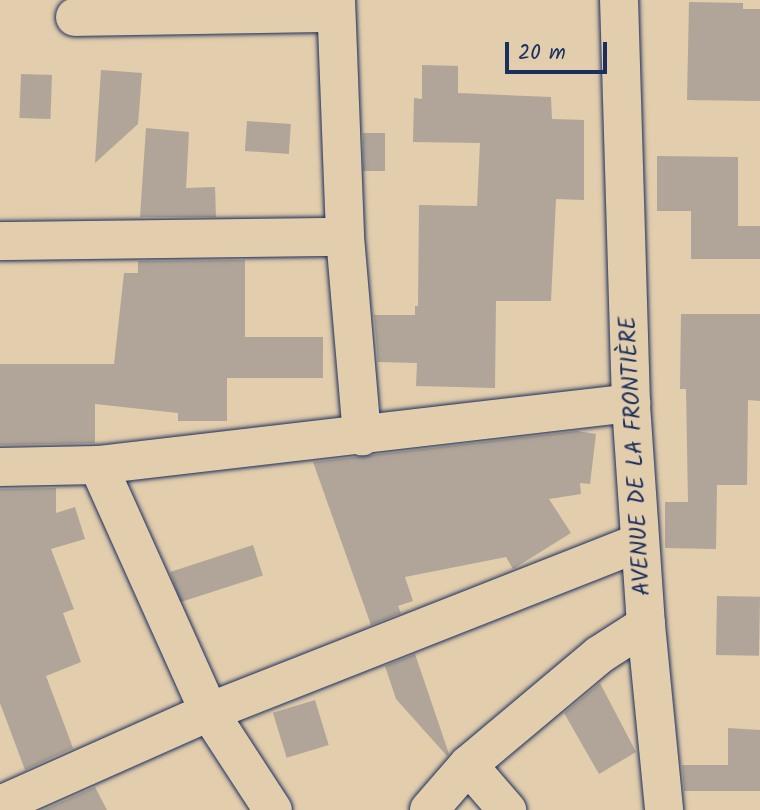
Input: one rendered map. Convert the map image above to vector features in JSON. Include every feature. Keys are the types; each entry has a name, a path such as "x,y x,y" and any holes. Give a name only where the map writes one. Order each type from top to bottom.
{"street":[{"name":"AVENUE DE LA FRONTIÈRE","path":"429,810 468,765 599,655 646,625 631,403 619,0"},
{"path":"75,17 163,8 335,7 345,237 362,436"},
{"path":"0,240 345,237"},
{"path":"0,467 97,465 631,403"},
{"path":"97,465 209,712 272,810"},
{"path":"0,805 209,712 640,542"},
{"path":"646,625 664,810"},
{"path":"468,765 507,810"}],"building":[{"path":"689,2 743,3 743,9 760,9 760,101 687,100"},
{"path":"422,65 458,66 458,93 551,97 552,119 584,120 584,200 556,199 551,301 496,301 495,388 416,386 417,363 378,362 374,315 415,315 415,306 418,306 419,205 477,206 480,143 413,142 414,98 422,99"},
{"path":"101,70 142,73 138,124 95,163"},
{"path":"21,74 52,75 50,119 19,118"},
{"path":"247,121 291,124 289,154 245,151"},
{"path":"146,128 189,132 186,188 215,187 216,217 140,217"},
{"path":"363,133 385,133 385,171 363,171"},
{"path":"657,156 738,157 738,226 760,226 760,259 691,259 691,211 657,211"},
{"path":"245,260 245,337 323,337 323,378 227,378 227,421 178,421 178,413 95,404 95,443 0,445 0,364 114,364 124,273 138,273 138,261"},
{"path":"681,314 760,314 760,401 748,400 747,485 717,485 716,549 665,548 665,502 688,502 686,389 680,389"},
{"path":"577,431 596,434 590,484 580,483 581,494 549,499 571,533 513,569 506,557 405,577 413,601 398,606 401,613 371,625 313,462"},
{"path":"56,488 56,513 75,507 85,539 51,549 74,609 63,613 81,662 46,676 73,748 25,770 0,703 0,489"},
{"path":"253,545 263,575 180,602 170,572"},
{"path":"717,596 760,597 759,656 716,655"},
{"path":"415,654 449,754 447,756 396,699 385,666"},
{"path":"600,683 636,752 599,774 564,713"},
{"path":"315,700 329,745 287,758 273,713"},
{"path":"728,728 760,730 760,791 684,791 682,765 728,765"},
{"path":"95,787 107,810 43,810"}]}
